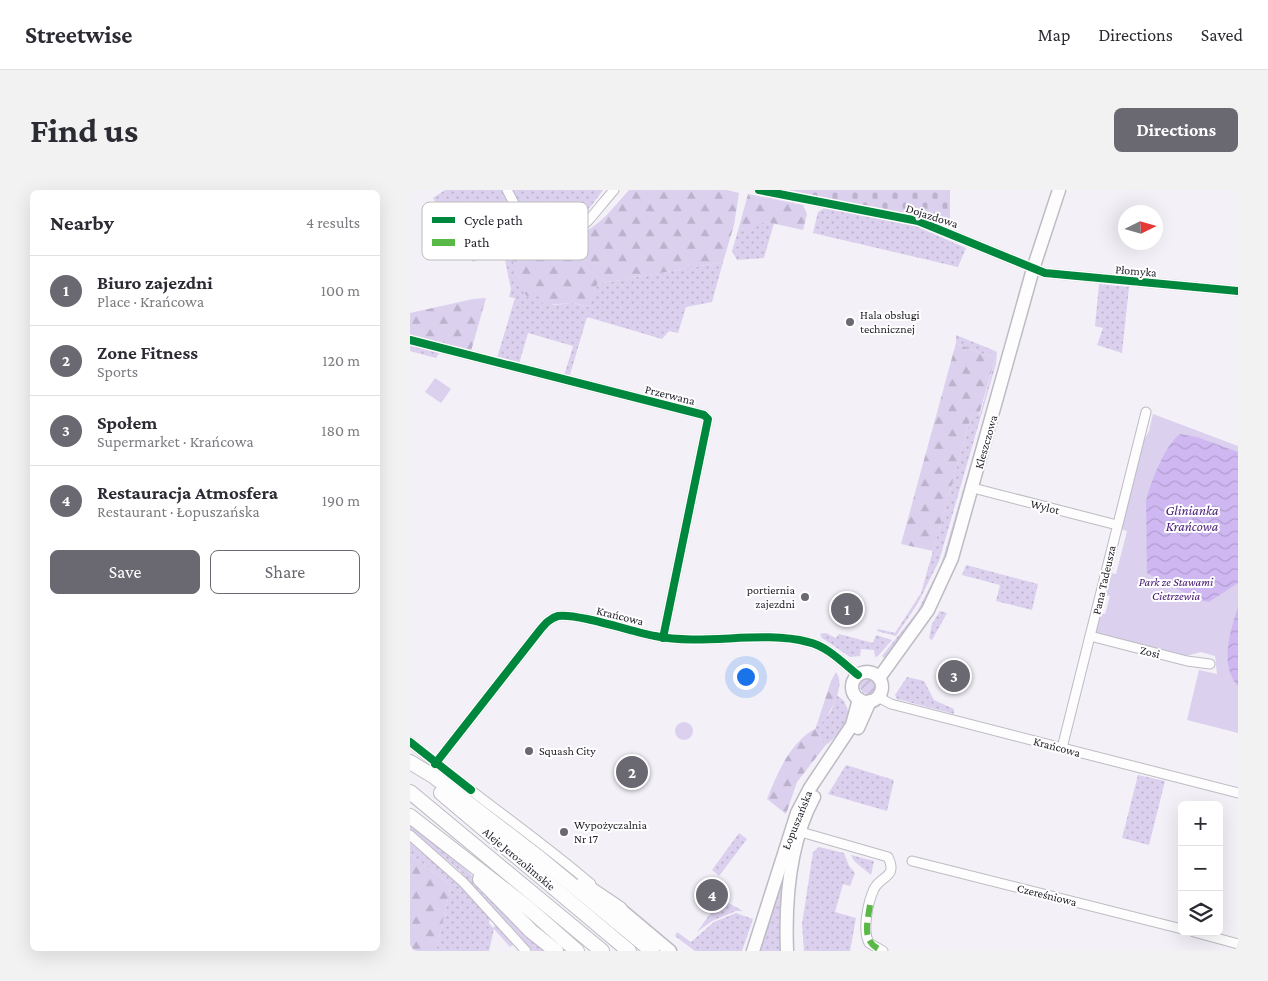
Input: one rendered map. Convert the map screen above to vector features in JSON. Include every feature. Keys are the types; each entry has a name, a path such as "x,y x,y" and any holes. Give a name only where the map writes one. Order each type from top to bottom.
{"main road":[{"name":"Kleszczowa","path":"879,678 915,629 940,587 955,551 1033,270 1059,190"},
{"path":"870,672 879,678 882,687 869,699 853,692 852,686 858,676 870,672"},
{"name":"Łopuszańska","path":"787,951 787,900 801,832 812,800 852,739 869,699"},
{"name":"Łopuszańska","path":"753,951 797,813 810,788 846,735 855,716 869,699"},
{"path":"410,762 433,776 537,856 652,951"},
{"name":"Aleje Jerozolimskie","path":"410,766 629,951"},
{"name":"Aleje Jerozolimskie","path":"410,792 447,825 602,951"},
{"path":"410,799 447,825"},
{"path":"410,816 527,907 577,951"},
{"path":"451,848 531,931 556,951"},
{"path":"537,856 620,909 670,951"}],"street":[{"path":"507,190 513,202"},
{"path":"588,223 614,190"},
{"name":"Dojazdowa","path":"759,190 918,221 1033,270"},
{"name":"Płomyka","path":"1033,270 1050,275 1238,291"},
{"name":"Przerwana","path":"410,340 704,415 708,419 663,638"},
{"name":"Pana Tadeusza","path":"1062,748 1146,412"},
{"name":"Wylot","path":"973,488 1117,525"},
{"name":"Krańcowa","path":"435,764 550,620 558,616 576,617 663,638 784,639 809,642 826,650 858,676"},
{"name":"Zosi","path":"1090,636 1187,661 1210,664"},
{"name":"Krańcowa","path":"869,699 1238,793"},
{"name":"Aleje Jerozolimskie","path":"410,742 435,764 522,828 620,909"},
{"path":"801,832 888,857 891,868 886,879 874,890 866,931 869,943 883,951"},
{"path":"410,835 463,882 526,951"},
{"name":"Czereśniowa","path":"912,861 1178,928"},
{"path":"1209,936 1238,944"}],"green space":[{"path":"445,190 503,190 509,202 436,202 433,198"},
{"path":"511,190 603,190 588,209 588,202 517,202"},
{"path":"629,190 727,190 739,193 734,225 723,262 597,284 590,307 573,303 545,305 538,300 540,294 527,296 523,292 516,275 513,260 588,260 588,230 613,208"},
{"path":"782,190 950,190 950,222"},
{"path":"748,194 803,205 807,214 803,230 767,222 758,223 754,229 744,230 739,227"},
{"path":"825,208 915,226 966,248 958,267 813,233 818,212"},
{"path":"758,223 774,223 764,258 737,260 732,251 739,227 744,230"},
{"path":"505,260 514,260 540,294 553,305 573,303 589,307 597,284 723,262 712,302 686,307 678,333 669,331 662,339 587,317 569,378 564,376 573,346 528,333 519,364 497,358 515,298 509,297 511,289"},
{"path":"1099,284 1129,287 1122,353 1097,345 1103,328 1095,326"},
{"path":"486,298 471,351 410,334 410,313 473,299"},
{"path":"956,335 993,350 990,357 956,343"},
{"path":"410,342 442,349 436,358 410,351"},
{"path":"956,343 990,357 993,350 997,352 979,415 972,413 933,551 901,544"},
{"path":"997,352 996,364 939,561 918,603 896,636 877,631 878,629 895,633 921,593 972,413 980,415"},
{"path":"999,366 999,375 949,554 922,611 885,659 882,656 917,612 941,565"},
{"path":"435,378 451,389 441,403 425,392"},
{"name":"Park ze Stawami Cietrzewia","path":"1153,414 1238,446 1238,733 1187,720 1199,670 1217,674 1215,656 1201,652 1186,656 1096,634 1099,613 1105,614 1110,596 1104,595 1110,573 1116,574 1127,531 1121,529 1144,440 1149,431"},
{"path":"966,565 1038,584 1032,610 996,601 1000,585 962,575"},
{"path":"940,611 947,613 932,640 929,638 932,624"},
{"path":"826,633 836,638 839,634 873,643 876,635 892,640 878,656 875,657 874,650 861,649 860,656 850,657 822,638 820,634"},
{"path":"836,672 839,678 839,685 836,700 820,726 817,724 831,681"},
{"path":"907,677 924,681 934,700 954,709 954,714 897,699 895,695"},
{"path":"868,678 874,680 876,686 874,692 868,694 862,692 860,686 862,680"},
{"path":"837,695 844,701 849,713 840,731 825,746 815,729 817,724 819,726 831,711"},
{"path":"684,722 690,725 693,731 690,737 684,740 678,737 675,731 678,725"},
{"path":"815,729 825,746 797,782 786,814 767,799 780,769 791,750"},
{"path":"846,765 894,780 887,811 828,794"},
{"path":"1138,775 1165,781 1149,845 1122,838"},
{"path":"410,825 466,870 550,951 532,951 460,871 410,830"},
{"path":"739,833 747,839 719,876 712,870"},
{"path":"410,840 455,878 490,917 489,923 493,928 496,924 514,944 510,947 494,929 489,951 436,951 451,885 410,854"},
{"path":"792,842 782,951 760,951"},
{"path":"819,847 844,853 849,866 855,873 850,886 843,884 835,912 856,918 850,951 804,951 802,924 813,852"},
{"path":"410,854 451,885 436,951 410,951"},
{"path":"851,855 874,861 871,875 854,861"},
{"path":"723,896 727,898 725,901 743,911 736,911 712,921 697,932"},
{"path":"736,913 753,919 742,951 695,951 675,936 677,932 691,942 714,922"}],"water":[{"name":"Glinianka Krańcowa","path":"1180,434 1197,437 1238,452 1238,583 1209,602 1199,600 1147,573 1146,501 1151,484 1164,455 1174,439"},
{"path":"1238,607 1238,686 1232,678 1229,669 1228,648 1229,637"}],"marked path":[{"path":"870,905 867,926 868,938 876,948 883,951"}],"cycle path":[{"path":"759,190 918,221 1045,273 1238,291"},
{"path":"410,340 704,415 708,419 663,638"},
{"path":"435,764 540,630 546,623 558,616 578,617 645,634 674,639 771,637 808,642 822,647 858,675"},
{"path":"410,742 471,790"}],"place":[{"name":"Hala obsługi technicznej","path":"850,322"},
{"name":"portiernia zajezdni","path":"805,597"},
{"name":"Biuro zajezdni","path":"847,609"},
{"name":"Społem","path":"954,676"},
{"name":"Squash City","path":"529,751"},
{"name":"Zone Fitness","path":"632,772"},
{"name":"Wypożyczalnia Nr 17","path":"564,832"},
{"name":"Restauracja Atmosfera","path":"712,895"}]}
